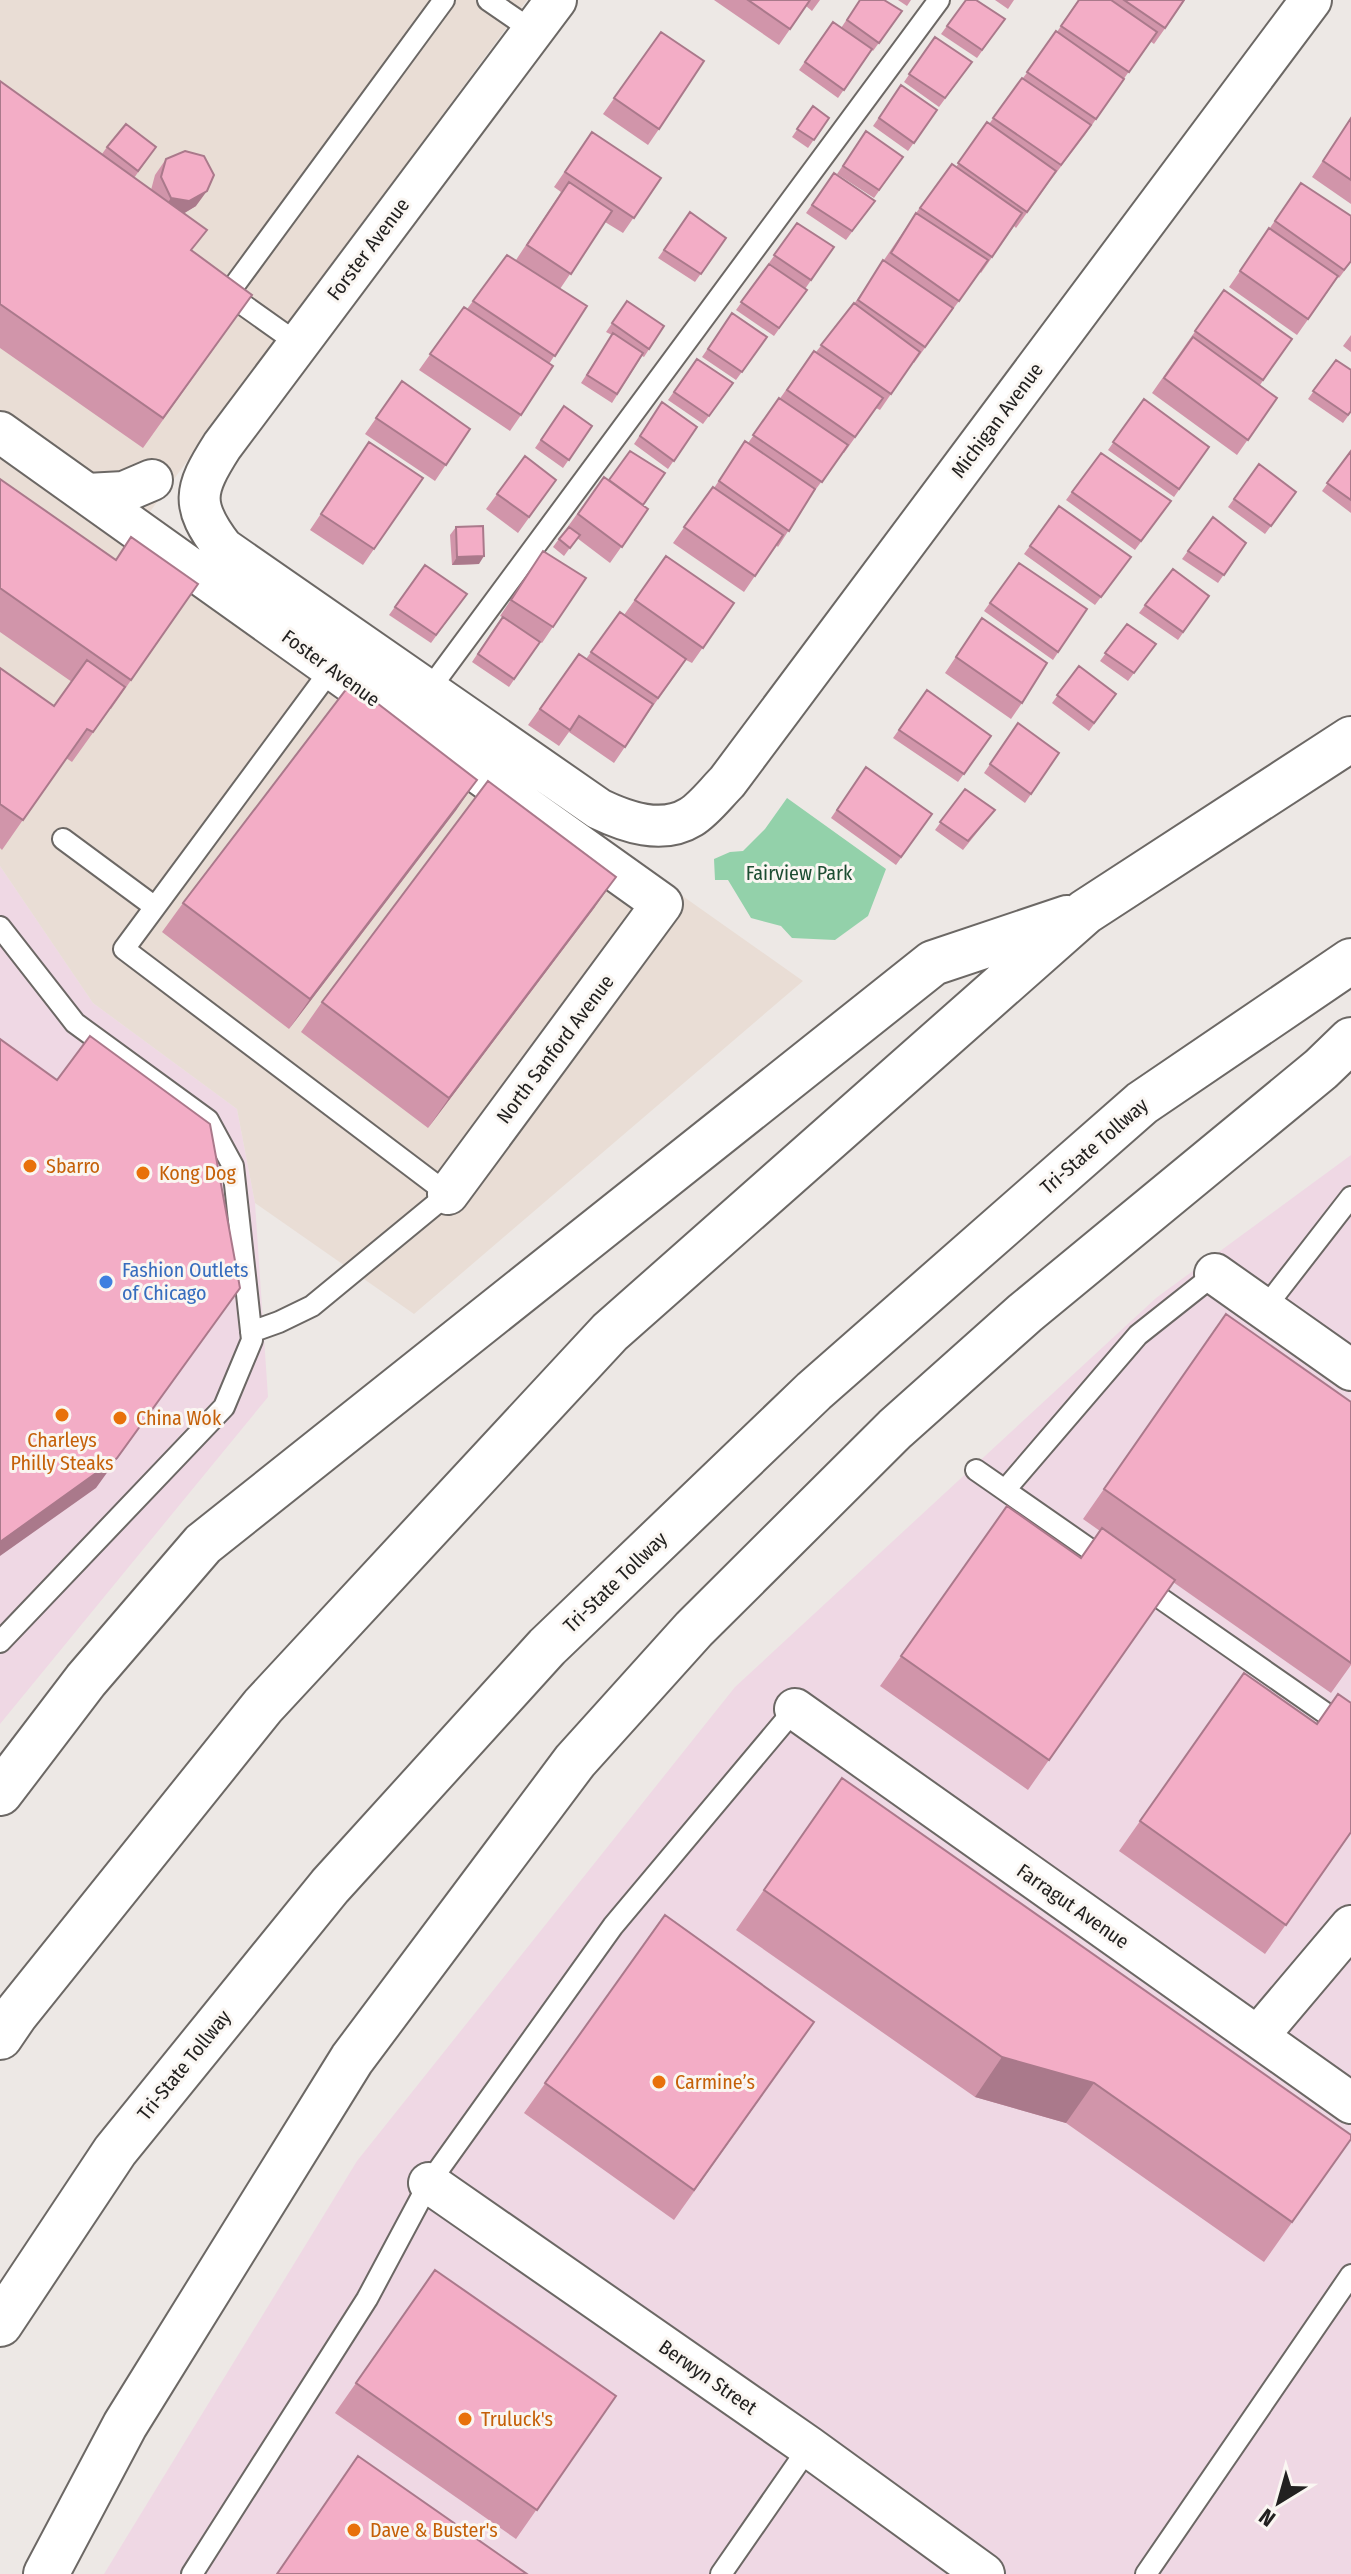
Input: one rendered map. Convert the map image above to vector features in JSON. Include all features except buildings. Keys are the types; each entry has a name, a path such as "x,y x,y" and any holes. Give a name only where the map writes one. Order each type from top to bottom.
{"highway":[{"path":"0,2037 263,1706 610,1332 1085,912 1351,739"},
{"path":"0,1793 86,1680 203,1544 933,963 1085,912"},
{"name":"Tri-State Tollway","path":"0,2324 115,2151 330,1886 547,1647 814,1391 1142,1103 1351,961"},
{"path":"46,2574 125,2425 352,2059 575,1761 694,1629 895,1429 1025,1313 1321,1069 1351,1040"}],"street":[{"name":"Michigan Avenue","path":"670,824 689,818 727,782 1311,0"},
{"name":"Forster Avenue","path":"198,508 203,476 222,446 545,15"},
{"name":"Foster Avenue","path":"0,432 662,904"},
{"path":"87,494 124,492 152,480"},
{"name":"Foster Avenue","path":"198,508 223,548 599,809 623,821 647,826 670,824"},
{"name":"North Sanford Avenue","path":"448,1194 662,904"},
{"path":"1215,1274 1351,1370"},
{"name":"Farragut Avenue","path":"795,1709 1351,2103"},
{"path":"1258,2036 1351,1926"},
{"name":"Berwyn Street","path":"429,2183 809,2447 984,2574"}],"lane":[{"path":"297,343 228,294 444,0"},
{"path":"488,0 545,15"},
{"path":"428,691 939,0"},
{"path":"251,1332 312,1306 448,1194 124,949 332,668"},
{"path":"63,839 155,907"},
{"path":"0,927 75,1023 208,1120 233,1166 252,1340 224,1407 0,1642"},
{"path":"1264,1309 1351,1197"},
{"path":"1005,1490 1138,1335 1215,1274"},
{"path":"976,1470 1351,1731"},
{"path":"192,2574 367,2299 429,2183 613,1926 795,1709"},
{"path":"1146,2574 1351,2275"},
{"path":"721,2574 809,2447"}],"shaded area":[{"path":"0,0 527,0 146,517 803,981 414,1314 255,1203 237,1109 93,1003 0,866"},
{"path":"0,866 93,1003 237,1109 255,1203 268,1397 0,1724"},
{"path":"1351,1155 1351,2574 104,2574 357,2161 735,1687 1156,1298"}],"green space":[{"name":"Fairview Park","path":"787,798 886,869 868,916 835,940 792,938 781,926 751,918 728,880 715,880 714,859 730,852 743,851 765,829"}],"place":[{"name":"Sbarro","path":"30,1166"},
{"name":"Kong Dog","path":"143,1173"},
{"name":"Fashion Outlets of Chicago","path":"106,1282"},
{"name":"Charleys Philly Steaks","path":"62,1415"},
{"name":"China Wok","path":"120,1418"},
{"name":"Carmine’s","path":"659,2082"},
{"name":"Truluck's","path":"465,2419"},
{"name":"Dave & Buster's","path":"354,2530"}]}
